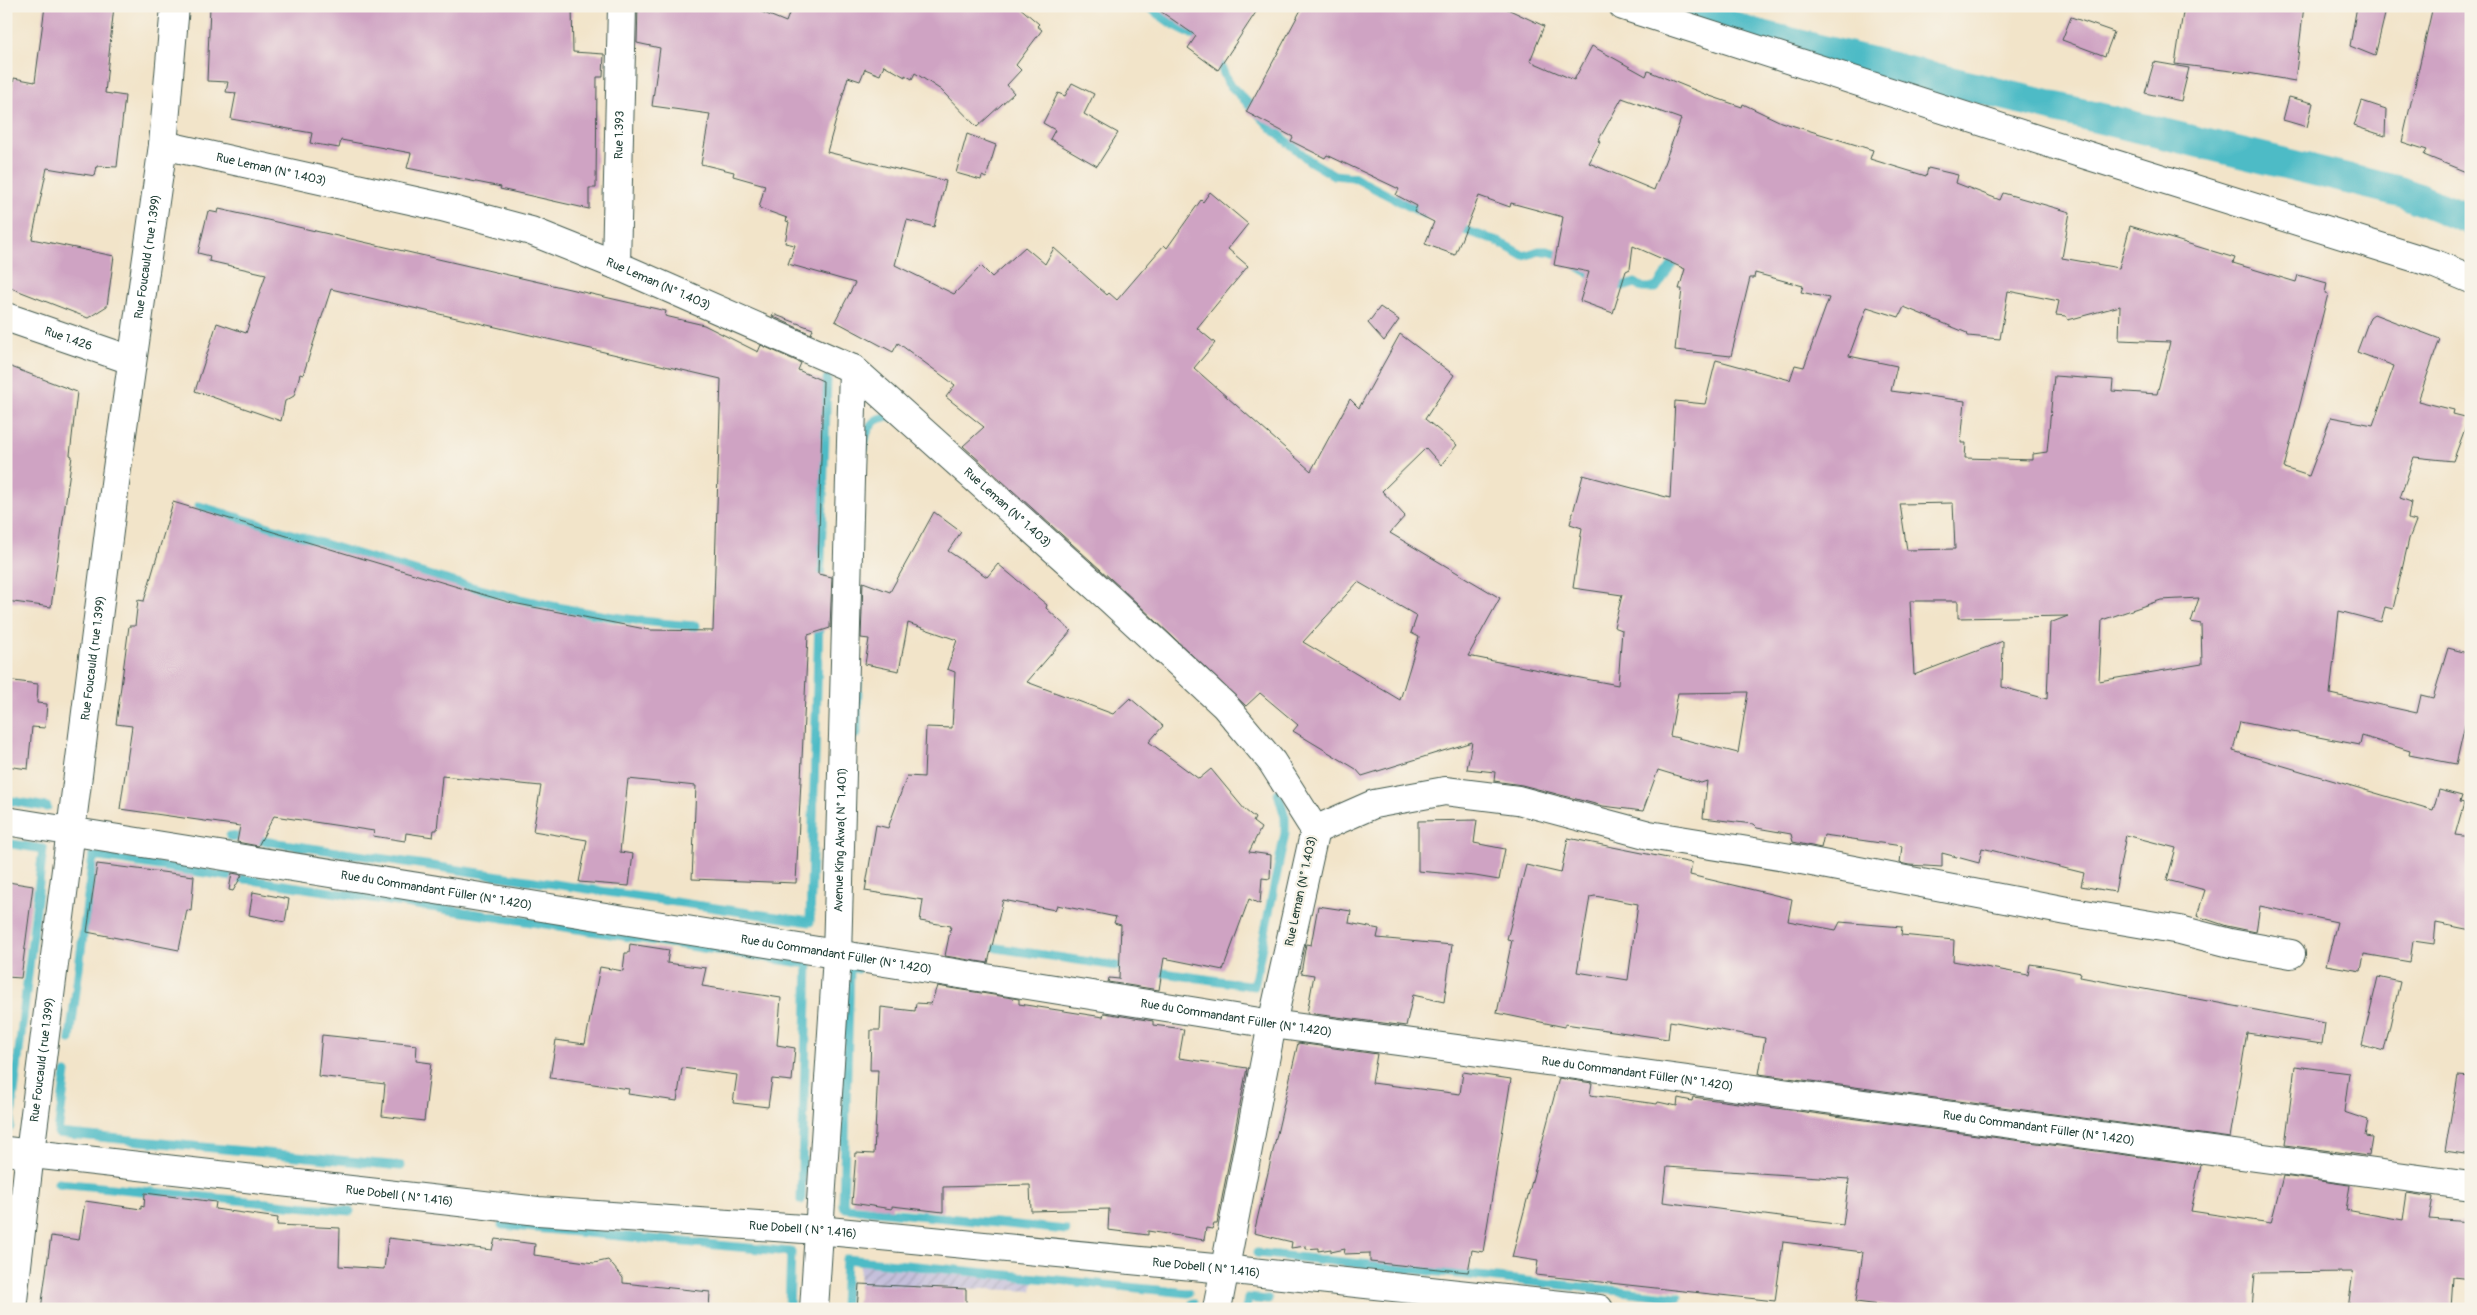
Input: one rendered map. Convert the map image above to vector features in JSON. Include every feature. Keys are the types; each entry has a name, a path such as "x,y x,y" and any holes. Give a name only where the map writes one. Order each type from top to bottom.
{"street":[{"name":"Rue Foucauld ( rue 1.399)","path":"12,1309 18,1152 70,832 132,360 163,146 174,6"},
{"name":"Rue 1.393","path":"616,265 622,6"},
{"path":"1623,6 2096,158 2436,264 2471,279"},
{"name":"Rue Leman (N° 1.403)","path":"163,146 442,207 522,228 616,265 853,370 1111,600 1225,706 1272,762 1315,830 1272,1024 1217,1309"},
{"name":"Rue 1.426","path":"6,317 132,360"},
{"name":"Avenue King Akwa( N° 1.401)","path":"814,1309 837,956 853,370"},
{"path":"1315,830 1374,804 1445,791 1518,800 1650,835 1791,858 2067,911 2180,930 2230,944 2291,954"},
{"name":"Rue du Commandant Füller (N° 1.420)","path":"6,821 837,956 1272,1024 2471,1186"},
{"name":"Rue Dobell ( N° 1.416)","path":"18,1152 538,1211 818,1230 1224,1269 1599,1309"}],"shaded area":[{"path":"860,1265 1033,1282 1032,1291 859,1284"}],"building":[{"path":"45,6 114,6 105,93 125,96 117,167 97,166 95,176 47,168 32,239 114,256 107,306 88,318 6,286 6,129 14,78 35,82"},
{"path":"210,6 572,6 573,52 604,54 603,77 597,77 596,188 589,188 589,209 500,189 501,187 407,168 411,153 341,140 339,148 310,143 312,133 231,119 236,93 226,92 228,82 207,81"},
{"path":"638,6 747,6 786,22 792,6 1018,6 1039,24 1037,26 1042,30 1016,65 1021,70 1007,85 1014,93 977,127 941,90 915,73 912,79 884,65 880,75 865,69 860,81 848,77 827,152 946,181 934,227 907,220 895,265 954,294 981,266 992,277 1025,247 1045,264 1054,248 1107,295 1109,293 1117,300 1164,245 1167,248 1201,200 1203,202 1210,192 1248,224 1228,249 1248,266 1197,328 1215,343 1194,368 1311,471 1350,399 1359,408 1400,334 1454,375 1425,419 1457,445 1441,465 1426,448 1382,491 1405,516 1390,533 1500,598 1468,656 1618,685 1622,630 1614,627 1622,595 1573,588 1582,528 1570,524 1583,475 1670,498 1675,401 1705,404 1716,360 1790,380 1795,365 1804,367 1829,298 1801,292 1803,286 1755,273 1754,278 1750,278 1731,356 1675,350 1682,289 1679,289 1685,269 1633,246 1630,269 1626,271 1613,313 1580,301 1589,272 1554,265 1563,217 1511,203 1510,207 1479,196 1455,255 1425,244 1434,222 1414,212 1417,206 1396,195 1399,189 1327,155 1325,158 1291,141 1293,137 1246,112 1303,6 1501,6 1544,26 1530,61 1574,80 1592,46 1646,76 1648,71 1707,95 1742,107 1743,104 1781,122 1873,150 1870,159 1926,176 1928,168 1958,175 1956,183 2000,200 2003,193 2070,212 2062,258 2119,268 2130,226 2235,258 2233,263 2296,282 2298,275 2327,283 2325,293 2328,294 2284,468 2309,476 2331,417 2373,425 2394,366 2357,352 2370,317 2374,314 2440,339 2418,401 2454,410 2453,414 2469,418 2453,461 2414,457 2400,498 2411,502 2408,519 2416,521 2409,539 2393,609 2385,607 2381,622 2339,611 2330,694 2417,713 2421,695 2433,698 2448,648 2471,654 2471,699 2456,764 2409,755 2410,751 2362,736 2360,745 2240,722 2233,751 2433,810 2439,790 2462,796 2460,802 2464,803 2455,835 2471,837 2471,930 2436,923 2434,944 2413,941 2410,962 2364,954 2361,971 2326,965 2337,922 2260,906 2256,932 2227,926 2197,916 2205,890 2167,880 2176,848 2126,835 2115,892 2081,886 2084,873 1982,848 1979,863 1942,853 1942,867 1909,865 1900,863 1902,846 1824,835 1821,848 1793,842 1791,834 1757,828 1753,824 1703,818 1707,781 1701,783 1658,770 1643,811 1603,806 1522,785 1494,781 1495,772 1467,769 1472,742 1362,776 1356,769 1293,731 1298,725 1260,693 1246,706 1121,588 963,446 984,427 946,397 955,385 898,343 893,352 835,321 855,283 788,264 795,245 785,243 789,222 786,221 787,218 759,208 765,185 733,176 734,172 701,164 710,114 652,106 660,48 637,43","holes":["1622,98 1681,119 1654,190 1589,163 1600,142 1598,141","2008,291 2059,301 2056,315 2066,316 2068,320 2120,306 2119,340 2170,342 2157,394 2112,391 2113,380 2054,376 2047,452 2033,454 2033,460 1965,458 1966,443 1961,443 1965,401 1891,391 1897,366 1849,356 1867,307 1899,317 1904,307 1967,333 1968,336 2000,339","1953,503 1955,549 1907,550 1900,504","1358,582 1417,616 1411,633 1419,637 1400,700 1303,642","2199,598 2191,622 2201,624 2202,664 2099,681 2102,620 2161,600","1910,601 1958,601 1958,618 2068,616 2050,623 2047,699 2002,687 2003,641 1914,675","1748,692 1738,753 1670,736 1678,693"]},
{"path":"1153,6 1260,6 1218,70 1188,48 1196,36"},
{"path":"2184,6 2304,6 2295,81 2175,64"},
{"path":"2357,6 2387,6 2375,56 2350,46"},
{"path":"2433,6 2471,6 2471,174 2424,155 2427,150 2402,142"},
{"path":"2071,17 2114,32 2105,56 2062,40"},
{"path":"2154,62 2189,68 2181,101 2145,93"},
{"path":"1072,83 1094,94 1084,114 1118,133 1097,166 1050,139 1055,130 1043,123 1058,93 1065,96"},
{"path":"2289,97 2313,103 2307,127 2283,120"},
{"path":"2362,101 2386,109 2385,136 2354,126"},
{"path":"967,134 996,145 986,178 982,176 981,180 956,173"},
{"path":"219,209 666,311 665,316 704,325 758,352 761,345 801,363 798,370 823,381 818,574 832,577 830,628 808,635 796,883 692,879 696,786 628,779 620,852 633,854 629,886 579,882 587,840 533,831 541,786 442,776 437,830 434,830 433,837 406,833 405,841 373,836 374,831 274,816 258,846 237,842 240,826 120,809 132,726 116,724 129,626 135,626 138,600 144,601 173,502 508,602 650,630 713,631 721,379 331,289 303,375 300,374 294,396 285,401 281,421 195,391 217,323 246,333 266,274 209,261 210,256 198,253 208,211 218,213"},
{"path":"1380,307 1399,320 1384,341 1368,323"},
{"path":"773,314 813,329 811,334 772,316"},
{"path":"6,365 77,392 70,455 72,456 51,607 6,601"},
{"path":"934,512 961,532 948,551 987,577 998,564 1047,605 1046,608 1071,631 1027,682 1113,714 1130,698 1163,726 1149,742 1199,779 1211,769 1245,810 1255,818 1253,822 1261,828 1249,852 1271,855 1270,879 1262,878 1260,904 1249,899 1223,970 1164,958 1159,990 1108,982 1109,978 1119,979 1121,925 1114,923 1116,917 1057,905 1055,910 1003,900 988,963 945,956 951,926 920,921 923,900 865,891 876,825 888,828 907,776 924,777 926,727 952,728 955,672 947,669 957,640 908,623 899,671 865,664 869,639 861,638 863,582 890,592"},
{"path":"6,680 38,684 37,703 47,704 45,728 32,727 28,769 6,766"},
{"path":"1477,820 1474,843 1505,849 1499,880 1418,871 1418,821"},
{"path":"1568,838 1692,863 1690,875 1792,899 1788,921 1836,930 1840,922 1902,927 1901,935 1954,940 1953,961 2028,975 2030,964 2050,967 2081,973 2080,977 2325,1023 2322,1044 2247,1033 2230,1138 1759,1074 1765,1038 1670,1021 1668,1039 1565,1024 1565,1027 1497,1013 1512,940 1507,939 1526,865 1561,873","holes":["1595,896 1638,904 1628,980 1577,972 1590,897"]},
{"path":"97,864 194,876 191,911 187,910 179,950 87,932"},
{"path":"232,873 242,875 233,891 229,890"},
{"path":"8,882 33,886 21,978 6,977"},
{"path":"253,892 289,899 285,922 249,915"},
{"path":"1318,906 1351,911 1349,923 1379,929 1377,938 1452,945 1444,1002 1413,995 1406,1026 1307,1013 1314,975 1301,973 1306,944 1311,945"},
{"path":"630,944 669,950 667,963 706,968 702,986 781,998 777,1045 795,1048 792,1081 772,1079 768,1107 733,1103 737,1075 682,1068 677,1101 628,1094 629,1089 550,1078 556,1040 585,1044 600,967 623,971 625,953 629,953"},
{"path":"2378,977 2400,982 2384,1051 2362,1045"},
{"path":"937,986 1019,999 1019,1004 1103,1017 1104,1013 1153,1021 1153,1025 1184,1029 1179,1058 1247,1068 1217,1224 1214,1224 1212,1229 1206,1228 1204,1240 1148,1231 1148,1235 1108,1230 1109,1209 1031,1211 1030,1185 943,1187 943,1212 892,1206 892,1209 852,1203 856,1153 874,1154 878,1070 870,1070 871,1030 880,1030 881,1007 915,1011 916,1003 931,1004"},
{"path":"322,1035 417,1045 416,1061 431,1063 424,1121 382,1116 385,1084 318,1076"},
{"path":"1298,1043 1377,1054 1372,1083 1460,1094 1463,1072 1511,1079 1483,1252 1472,1250 1468,1272 1370,1262 1370,1253 1344,1254 1345,1249 1331,1252 1331,1249 1318,1251 1318,1248 1306,1249 1306,1246 1291,1248 1292,1242 1254,1233"},
{"path":"2295,1066 2349,1073 2344,1112 2368,1120 2365,1136 2372,1137 2369,1156 2285,1145"},
{"path":"2458,1076 2471,1077 2471,1155 2445,1151"},
{"path":"1559,1078 1592,1083 1590,1095 1657,1104 1658,1102 1677,1106 1678,1098 1692,1101 1693,1097 2201,1165 2191,1211 2271,1223 2283,1176 2350,1185 2346,1210 2403,1220 2407,1193 2433,1197 2429,1219 2471,1222 2471,1279 2453,1277 2451,1309 2348,1309 2353,1272 2255,1273 2252,1309 1911,1309 1856,1302 1863,1252 1783,1242 1775,1301 1536,1275 1538,1261 1512,1257","holes":["1667,1167 1849,1179 1843,1225 1663,1202"]},
{"path":"145,1193 216,1202 215,1209 278,1218 277,1225 340,1228 339,1266 384,1269 388,1238 492,1250 495,1239 535,1244 534,1255 594,1263 608,1260 623,1278 623,1283 710,1292 709,1309 41,1309 51,1236 79,1240 85,1201 141,1209 141,1206 144,1207"},
{"path":"859,1284 966,1289 966,1309 857,1309"}],"waterway":[{"path":"1147,6 1171,23 1205,41"},
{"path":"1687,6 1743,31 2402,192 2471,220"},
{"path":"1217,57 1228,83 1276,132 1310,161 1334,175 1353,177 1424,214"},
{"path":"1455,227 1497,241 1524,256 1539,251 1558,254 1599,279"},
{"path":"1611,285 1626,286 1635,283 1643,288 1656,288 1674,262 1681,257"},
{"path":"820,586 827,379"},
{"path":"864,449 868,429 876,420 888,417 896,418"},
{"path":"199,506 383,562 507,596 570,610 633,620 696,626"},
{"path":"230,836 810,922 819,621"},
{"path":"857,734 858,677"},
{"path":"1150,971 1254,986 1285,833 1285,817 1278,793"},
{"path":"6,800 47,807"},
{"path":"6,843 43,849 10,1127"},
{"path":"70,1039 93,856 808,964 801,1200"},
{"path":"997,948 1130,968"},
{"path":"858,969 850,967 843,1205 846,1208 1066,1230"},
{"path":"66,1073 58,1133 401,1166"},
{"path":"58,1183 350,1211"},
{"path":"502,1225 791,1252 789,1309"},
{"path":"1257,1253 1678,1297"},
{"path":"844,1309 846,1259 1188,1293"},
{"path":"1246,1309 1248,1298 1268,1300"},
{"path":"1192,1309 1193,1303"}]}
